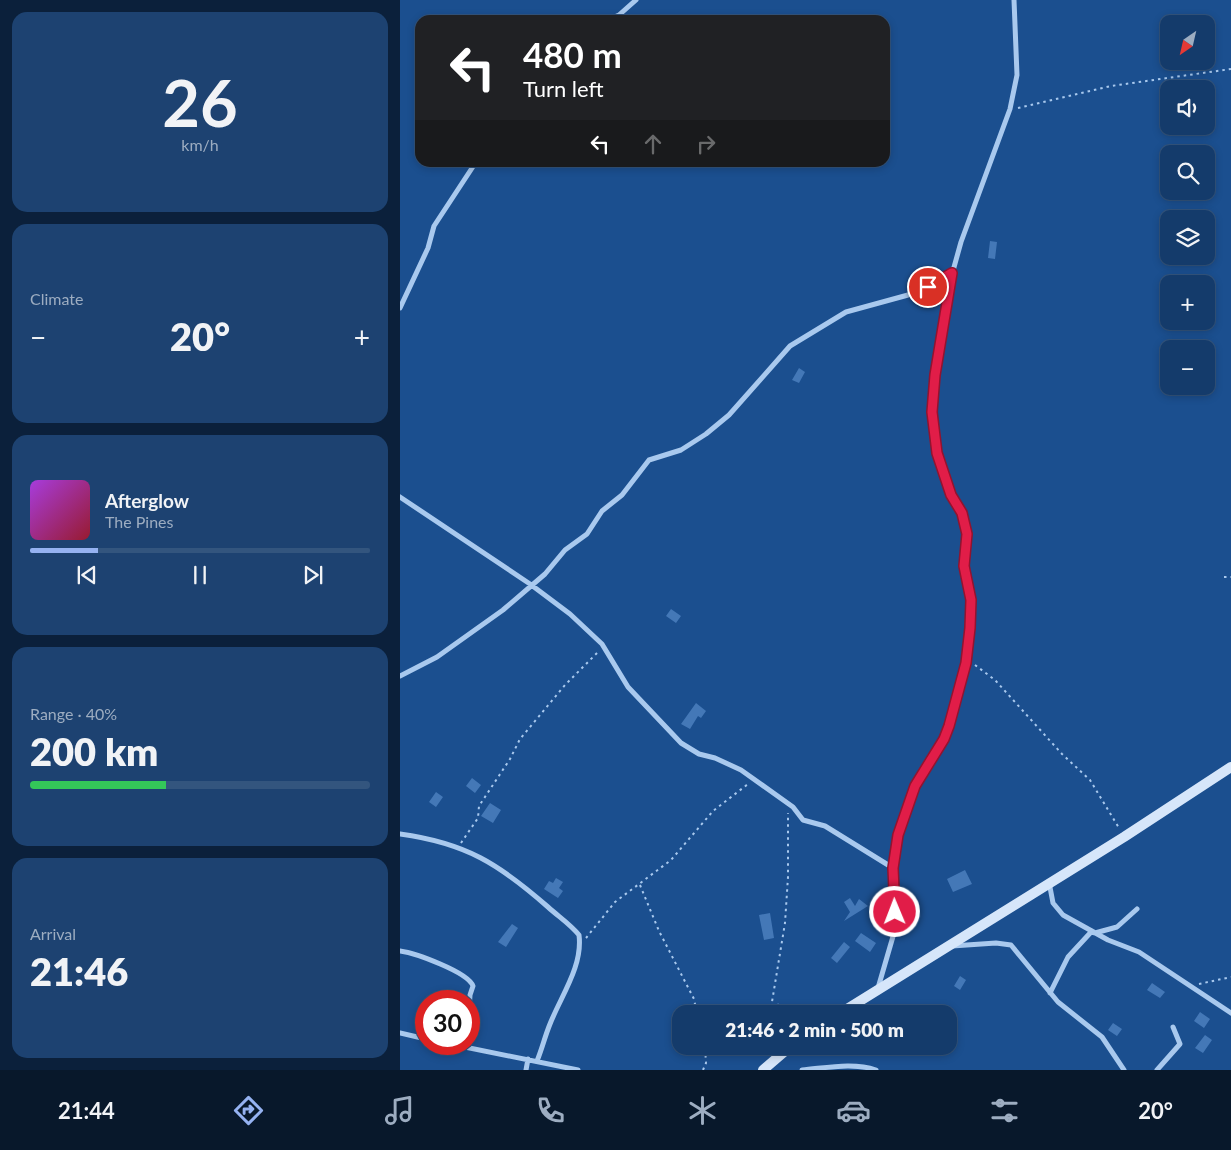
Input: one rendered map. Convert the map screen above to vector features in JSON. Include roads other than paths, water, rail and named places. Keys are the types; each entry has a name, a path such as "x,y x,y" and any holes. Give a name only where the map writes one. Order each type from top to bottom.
{"main road":[{"path":"854,1005 1124,837 1231,767"},
{"path":"762,1070 780,1055"}],"street":[{"path":"620,15 636,0"},
{"path":"878,989 894,933 893,868 898,835 915,786 944,739 962,685 966,663 971,600 964,566 967,534 962,513 951,495 941,468 933,431 932,412 935,375 952,273 961,242 1010,110 1017,75 1014,0"},
{"path":"400,308 428,248 434,226 473,167"},
{"path":"400,676 437,657 503,610 530,584 545,574 565,550 588,534 602,511 622,495 649,460 681,450 706,434 729,415 790,346 846,312 908,295 952,273"},
{"path":"400,497 530,584 570,614 602,644 628,687 681,743 699,754 728,763 786,802 803,820 825,826 893,868"},
{"path":"400,834 439,840 458,847 522,883 579,935 580,946 574,971 549,1025 537,1061"},
{"path":"1049,882 1050,893 1056,908 1070,919 1093,932 1139,952 1231,1013"},
{"path":"1050,993 1068,957 1093,932 1117,926 1137,909"},
{"path":"947,946 996,943 1011,945 1050,993 1102,1036 1124,1070"},
{"path":"400,950 437,963 467,978 473,986 472,990"},
{"path":"1158,1070 1177,1050 1180,1044 1173,1027"},
{"path":"400,1033 415,1036"},
{"path":"480,1050 578,1070"},
{"path":"526,1070 528,1060"},
{"path":"802,1070 840,1066 868,1067 876,1070"}]}
